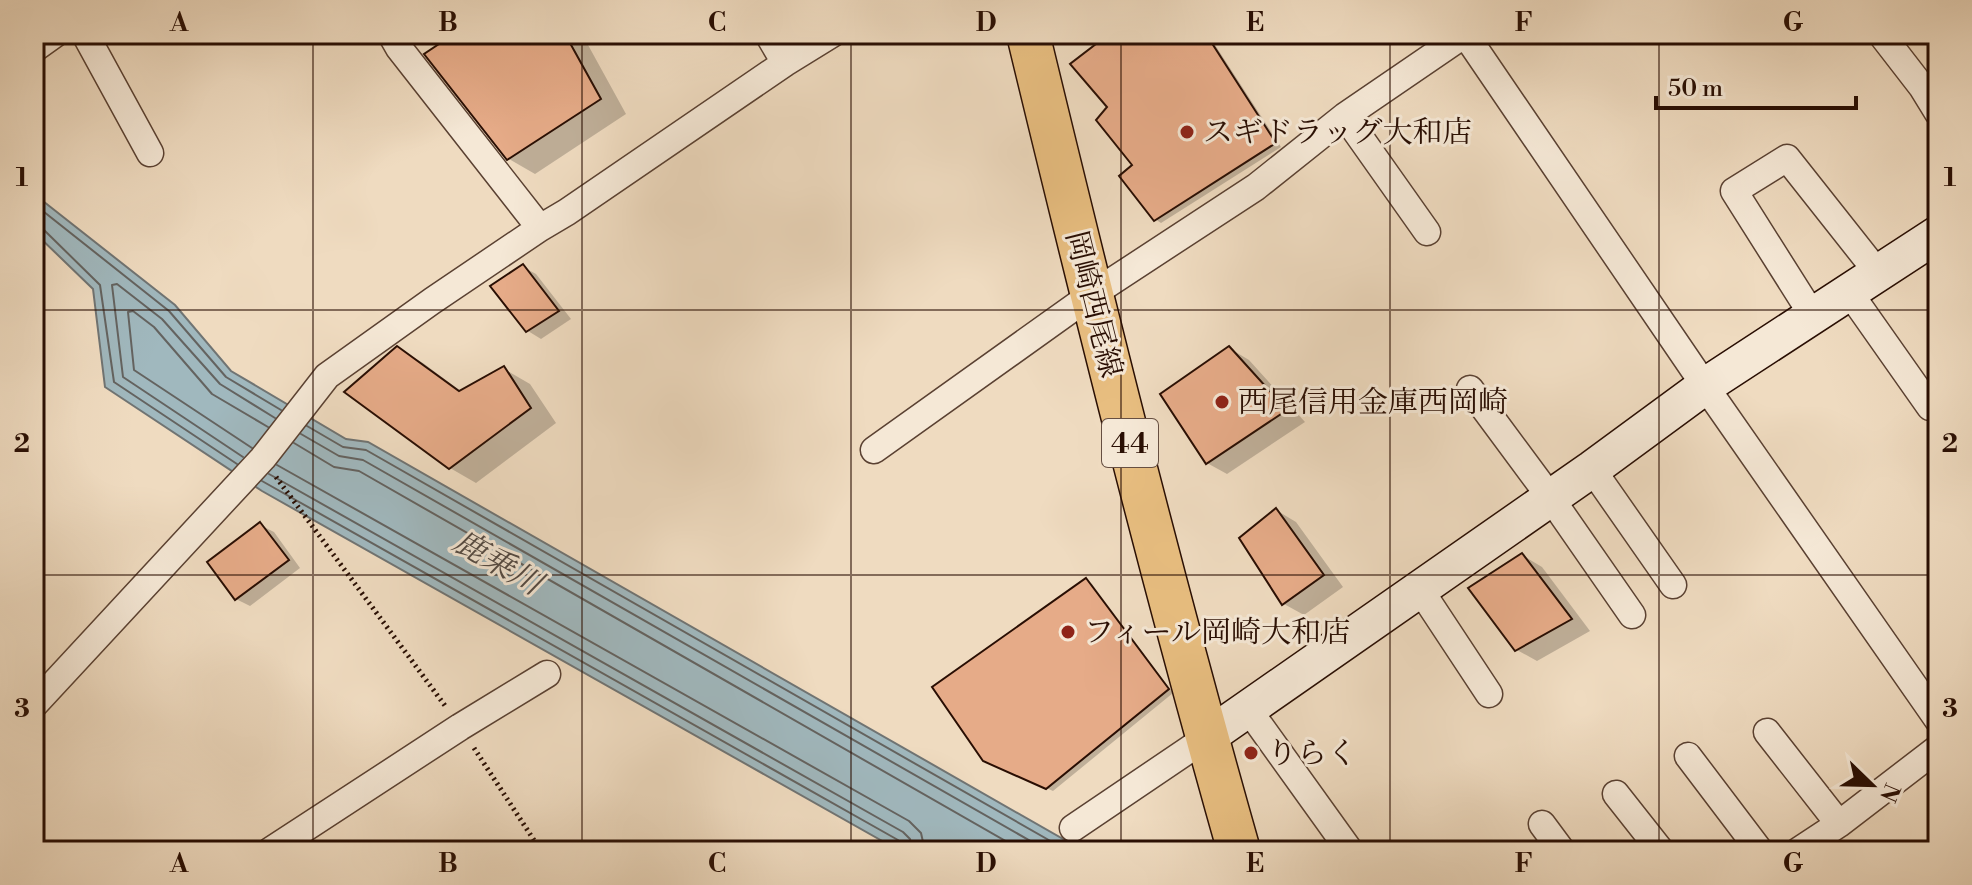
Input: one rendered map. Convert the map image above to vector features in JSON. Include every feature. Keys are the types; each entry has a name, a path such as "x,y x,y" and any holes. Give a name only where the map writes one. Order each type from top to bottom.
{"main road":[{"name":"岡崎西尾線","path":"1028,34 1091,295 1206,738 1239,851"}],"street":[{"path":"34,49 55,34"},
{"path":"85,34 150,153"},
{"path":"391,34 540,228"},
{"path":"768,34 785,63"},
{"path":"34,705 263,458 327,376 432,301 832,34"},
{"path":"874,450 1091,295 1256,187 1345,116 1465,34 1938,720"},
{"path":"1896,40 1938,113"},
{"path":"1345,116 1427,232"},
{"path":"1813,316 1734,191 1787,158 1863,282 1930,407"},
{"path":"1073,828 1592,469 1705,386 1938,234"},
{"path":"1470,389 1632,615"},
{"path":"1592,469 1673,585"},
{"path":"1419,588 1489,694"},
{"path":"270,851 547,674"},
{"path":"1248,709 1350,851"},
{"path":"1767,732 1839,824"},
{"path":"1688,756 1760,851"},
{"path":"1798,851 1935,757"},
{"path":"1616,794 1661,851"},
{"path":"1542,824 1562,851"}],"path":[{"path":"263,458 460,727 541,851"}],"water":[{"name":"鹿乗川","path":"34,194 175,305 231,371 346,439 368,442 1084,851 900,851 262,491 105,387 93,289 34,232"}],"building":[{"path":"454,34 565,34 601,99 507,160 424,54"},
{"name":"スギドラッグ大和店","path":"1109,34 1206,34 1276,143 1154,221 1119,176 1132,165 1096,120 1107,107 1070,64"},
{"path":"523,264 559,311 526,332 490,286"},
{"path":"397,346 459,391 504,366 531,408 449,469 344,392"},
{"name":"西尾信用金庫西岡崎","path":"1229,346 1287,410 1206,464 1160,394"},
{"path":"1276,508 1324,575 1282,605 1239,538"},
{"path":"260,522 289,560 235,600 207,562"},
{"path":"1522,553 1572,619 1515,651 1468,588"},
{"name":"フィール岡崎大和店","path":"1086,578 1169,689 1046,789 983,761 932,687"}],"place":[{"name":"スギドラッグ大和店","path":"1187,132"},
{"name":"西尾信用金庫西岡崎","path":"1222,402"},
{"name":"フィール岡崎大和店","path":"1068,632"},
{"name":"りらく","path":"1251,753"}]}
